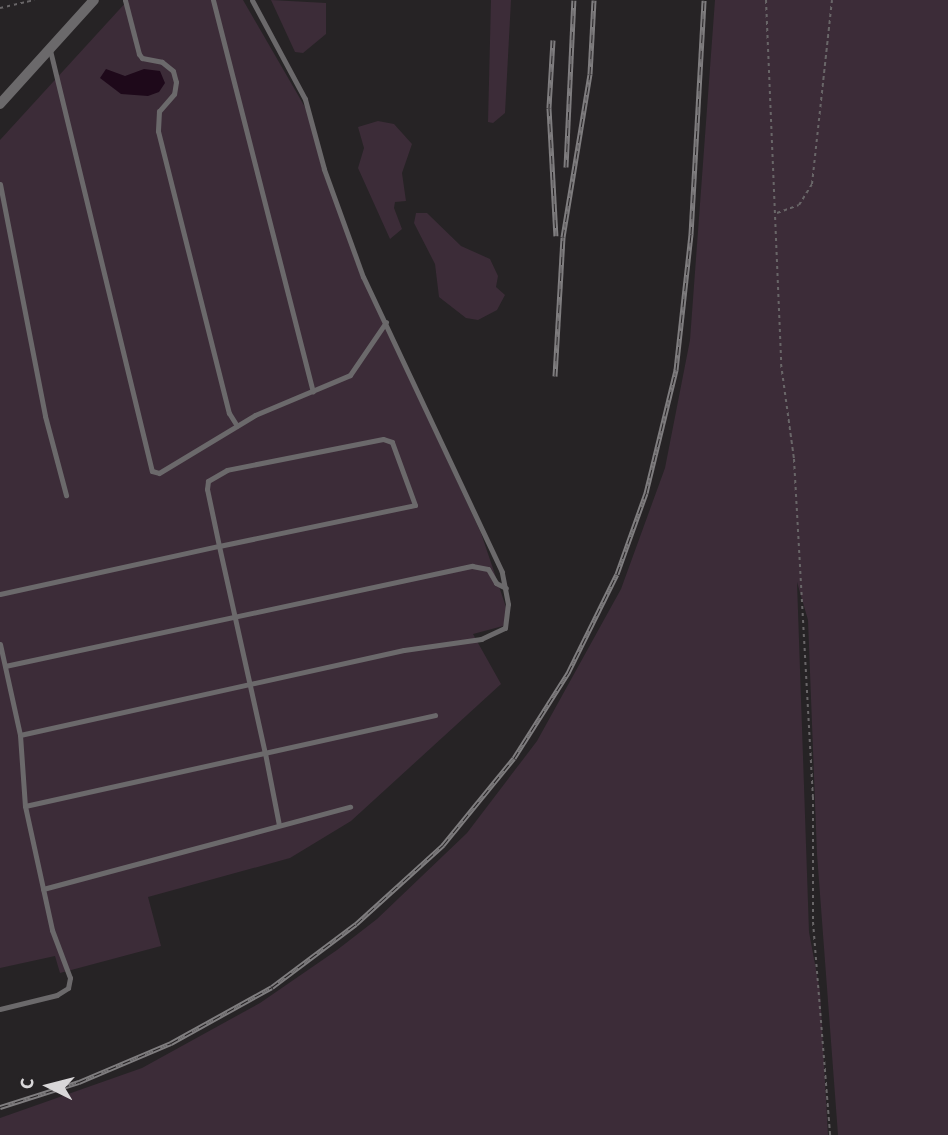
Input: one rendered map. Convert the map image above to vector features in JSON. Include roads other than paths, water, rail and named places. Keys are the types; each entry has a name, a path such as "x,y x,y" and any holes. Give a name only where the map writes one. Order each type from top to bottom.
{"street":[{"path":"0,104 94,0"}],"lane":[{"path":"125,0 139,54 162,62 173,71 176,82 168,104 159,111 158,131 229,413 237,426"},
{"path":"213,0 313,391"},
{"path":"20,735 498,634 508,616 507,589 338,210 304,99 252,0"},
{"path":"50,50 152,471 159,473 237,426 357,369 386,322"},
{"path":"0,184 45,416 66,495"},
{"path":"0,594 219,546 415,505 398,451 383,439 214,474 207,489 219,546 251,687 279,825"},
{"path":"5,666 235,614 472,566 488,569 496,583 507,589"},
{"path":"0,644 20,735 25,806 43,889 70,978 68,988 0,1009"},
{"path":"25,806 435,715"},
{"path":"43,889 350,807"}],"railway":[{"path":"566,167 574,0"},
{"path":"555,376 563,237 590,74 594,0"},
{"path":"0,1107 79,1082 171,1043 272,987 356,924 443,845 514,758 568,673 617,574 646,493 676,370 691,234 704,0"},
{"path":"553,40 549,108 556,236"}]}
